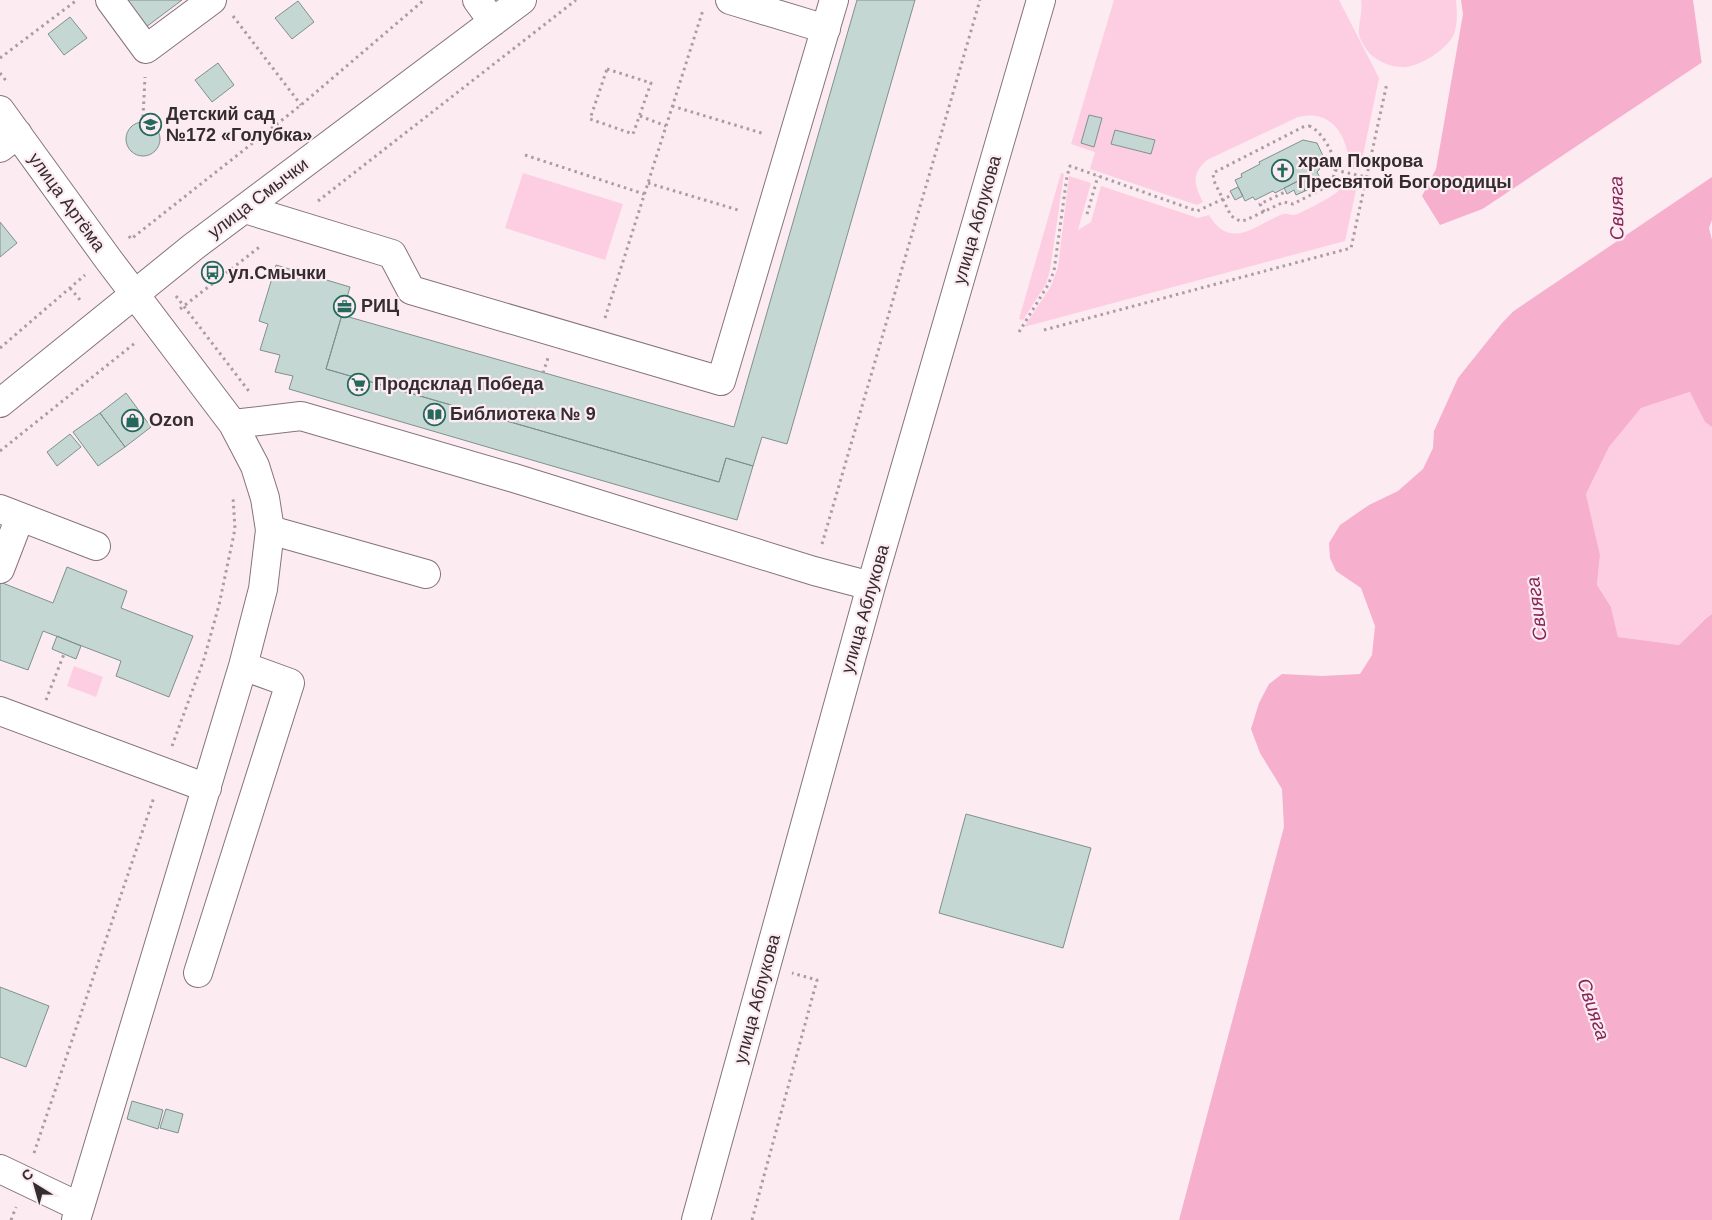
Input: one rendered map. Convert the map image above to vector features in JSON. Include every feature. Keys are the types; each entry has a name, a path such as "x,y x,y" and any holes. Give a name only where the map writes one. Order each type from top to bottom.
{"street":[{"path":"110,0 146,49 220,4"},
{"path":"477,0 493,22"},
{"name":"улица Смычки","path":"0,402 135,293 522,0"},
{"path":"730,0 826,29"},
{"path":"245,209 392,254 411,290 721,381 834,0"},
{"name":"улица Аблукова","path":"696,1220 872,586 1041,0"},
{"name":"улица Артёма","path":"6,99 9,141 104,253 233,424 255,466 265,498 270,530 264,589 243,666 78,1214"},
{"path":"233,424 301,416 514,478 814,571 872,586"},
{"path":"0,570 10,513 96,546"},
{"path":"270,530 426,574"},
{"path":"198,974 290,683 243,666"},
{"path":"0,711 207,788"},
{"path":"0,1169 78,1214"}],"path":[{"path":"0,58 77,0"},
{"path":"125,231 131,239 301,105 424,0"},
{"path":"814,571 980,0"},
{"path":"220,4 301,105"},
{"path":"596,345 704,9"},
{"path":"143,117 146,49"},
{"path":"608,69 651,83 640,116 633,134 590,119 608,69"},
{"path":"0,73 6,99"},
{"path":"1044,330 1351,248 1387,83"},
{"path":"672,106 766,135"},
{"path":"640,116 666,126"},
{"path":"1305,126 1314,127 1322,135 1335,163 1335,170 1330,186 1293,204 1284,202 1250,219 1240,221 1231,216 1214,181 1213,174 1305,126"},
{"path":"525,155 644,194"},
{"path":"1019,332 1048,285 1054,270 1070,166 1197,211 1232,195"},
{"path":"1335,170 1366,177"},
{"path":"1087,214 1098,176"},
{"path":"648,183 738,210"},
{"path":"1264,212 1260,204 1285,192"},
{"path":"0,348 91,271"},
{"path":"183,306 270,419"},
{"path":"54,680 64,654"},
{"path":"752,1220 817,980 786,971"}],"shaded area":[{"path":"1114,0 1339,0 1379,78 1360,170 1349,168 1346,146 1337,128 1330,121 1310,115 1298,117 1207,160 1196,175 1196,184 1203,202 1197,205 1090,169 1095,152 1071,144"},
{"path":"1361,0 1456,0 1457,21 1454,34 1451,40 1439,52 1415,65 1397,67 1388,65 1370,54 1361,39 1359,30"},
{"path":"523,173 623,204 605,260 505,228"},
{"path":"1061,173 1064,174 1050,270 1046,284 1023,320 1019,319"},
{"path":"1069,176 1091,183 1078,230 1091,222 1101,186 1198,218 1209,215 1217,226 1226,232 1235,234 1254,228 1283,214 1297,214 1336,193 1347,182 1347,179 1358,181 1345,241 1024,327 1051,286 1058,267"},
{"path":"1691,392 1705,422 1712,427 1712,614 1705,618 1679,645 1618,637 1611,607 1597,585 1600,555 1586,494 1609,447 1641,408"},
{"path":"74,666 103,677 96,697 67,686"}],"water":[{"name":"Свияга","path":"1461,0 1693,0 1705,87 1712,94 1712,220 1709,228 1712,240 1712,427 1705,422 1690,392 1641,408 1609,447 1586,494 1600,555 1597,585 1611,607 1618,637 1679,645 1712,614 1712,1220 1179,1220 1284,827 1282,789 1260,753 1251,729 1259,703 1269,684 1282,674 1322,676 1360,674 1372,655 1375,626 1361,588 1336,571 1330,558 1329,543 1340,525 1369,505 1398,491 1423,469 1433,448 1434,431 1458,378 1502,323 1534,290 1585,227 1556,190 1493,205 1440,225 1422,196 1436,169 1463,14"}],"pier":[{"path":"1704,61 1707,86 1712,91 1712,177 1502,319 1532,289 1545,257 1582,227 1556,194 1539,205 1520,209 1494,207 1475,214"}],"building":[{"path":"119,0 182,0 142,30"},
{"path":"857,0 915,0 787,444 762,437 753,466 726,458 719,482 326,369 342,315 734,427"},
{"path":"298,1 314,22 292,39 275,18"},
{"path":"70,17 87,38 64,55 48,34"},
{"path":"218,63 234,85 212,102 195,80"},
{"path":"1089,115 1102,118 1094,147 1081,143"},
{"path":"143,122 155,127 160,139 155,151 143,156 131,151 126,139 131,127"},
{"path":"1115,130 1155,140 1151,154 1111,144"},
{"name":"храм Покрова Пресвятой Богородицы","path":"1303,140 1317,143 1324,158 1317,172 1322,182 1305,191 1300,180 1275,193 1273,191 1255,200 1253,197 1245,201 1235,180 1242,177 1241,174 1260,164 1259,162"},
{"path":"1300,180 1305,191 1296,195 1294,190 1287,194 1284,188"},
{"path":"1238,187 1243,196 1235,200 1230,191"},
{"path":"0,222 17,243 0,257"},
{"path":"276,265 350,287 326,369 719,482 726,458 753,466 737,520 289,389 293,376 275,372 280,355 260,350 268,324 259,321"},
{"path":"126,393 151,427 125,447 100,413"},
{"path":"100,413 125,447 98,466 73,432"},
{"path":"70,434 81,447 57,466 47,452"},
{"path":"67,567 127,591 121,608 193,636 169,697 116,676 121,661 43,631 28,670 0,660 0,582 53,603"},
{"path":"57,636 81,646 76,659 52,649"},
{"path":"966,814 1091,848 1063,948 939,913"},
{"path":"0,987 49,1006 26,1067 0,1057"},
{"path":"132,1101 163,1110 158,1129 127,1119"},
{"path":"166,1109 183,1114 178,1133 160,1128"}],"place":[{"name":"Детский сад №172 «Голубка»","path":"150,124"},
{"name":"храм Покрова Пресвятой Богородицы","path":"1282,171"},
{"name":"ул.Смычки","path":"212,273"},
{"name":"РИЦ","path":"345,306"},
{"name":"Продсклад Победа","path":"358,384"},
{"name":"Библиотека № 9","path":"434,414"},
{"name":"Ozon","path":"133,420"}]}
